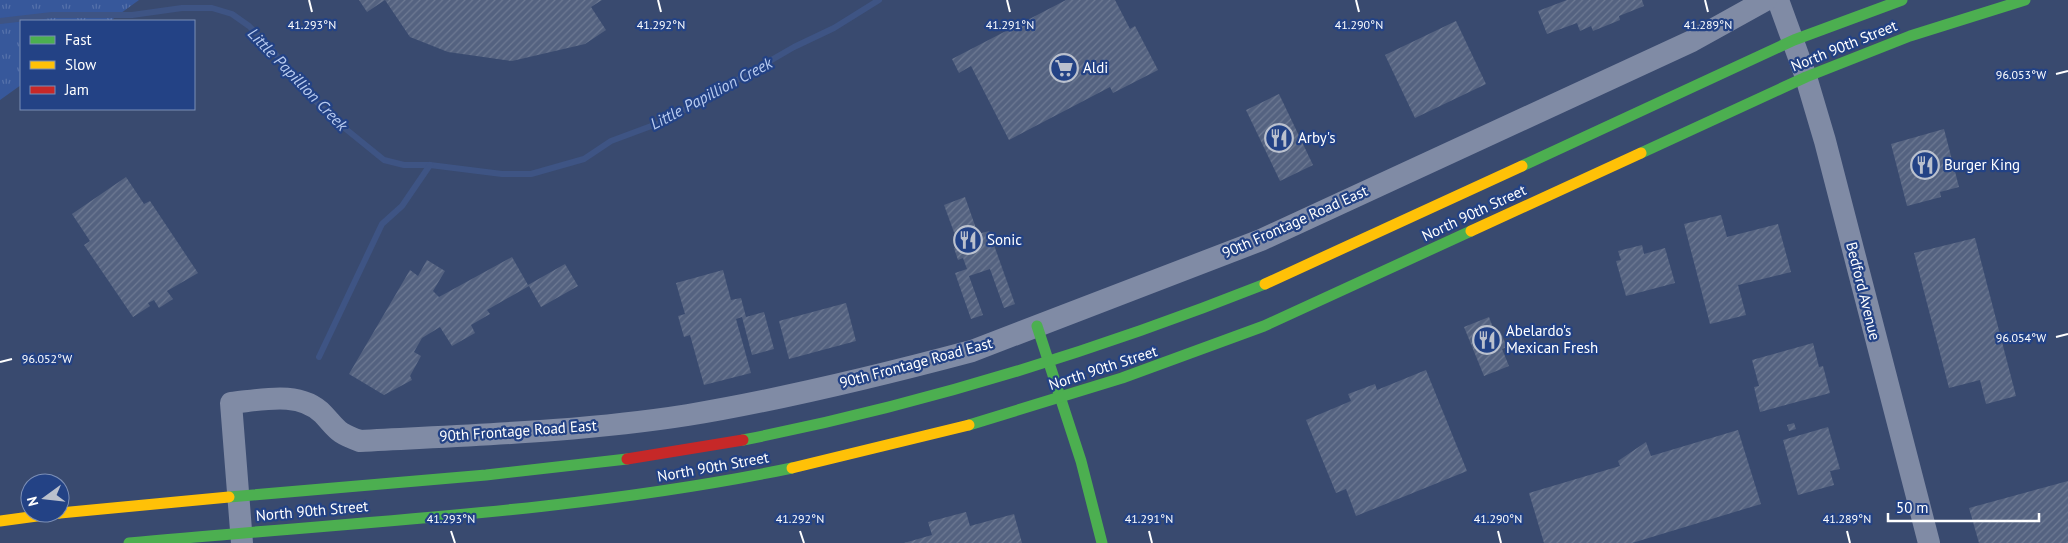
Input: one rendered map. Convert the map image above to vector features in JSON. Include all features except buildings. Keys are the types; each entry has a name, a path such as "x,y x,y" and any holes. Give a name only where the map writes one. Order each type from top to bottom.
{"main road":[{"name":"North 90th Street","path":"70,512 238,495 526,471 702,447 895,406 1047,362 1215,304 1296,271 1794,40 1902,0"},
{"name":"North 90th Street","path":"129,543 241,538 542,507 678,489 822,462 1059,398 1181,359 1264,326 1806,77 1910,36 2025,0"},
{"path":"1036,326 1085,471 1102,543"},
{"name":"North 90th Street","path":"0,521 20,518"}],"street":[{"name":"90th Frontage Road East","path":"241,538 231,403 281,398 296,399 323,414 332,426 344,436 360,441 592,426 686,415 845,383 972,351 1261,240 1692,41 1766,0"},
{"name":"Bedford Avenue","path":"1778,0 1806,77 1929,543"}],"green space":[{"path":"0,0 139,0 111,20 20,20 20,86 0,100"}],"waterway":[{"name":"Little Papillion Creek","path":"0,21 52,15 132,15 182,8 212,8 232,14 249,26 270,47 298,83 331,117 384,160 404,165 430,165 502,174 531,174 584,159 611,141 662,122 794,47 834,28 879,0"},
{"path":"319,357 382,224 402,206 430,165"}],"traffic: fast":[{"path":"1522,166 1794,40 1902,0"},
{"path":"1641,153 1806,77 1910,36 2025,0"},
{"path":"969,425 1122,378 1264,326 1471,231"},
{"path":"743,440 876,410 1007,374 1137,332 1265,284"},
{"path":"1037,326 1081,461 1102,543"},
{"path":"229,497 486,475 627,459"},
{"path":"129,543 545,506 628,496 792,468"}],"traffic: slow":[{"path":"1471,231 1641,153"},
{"path":"1265,284 1522,166"},
{"path":"792,468 969,425"},
{"path":"70,512 229,497"},
{"path":"0,521 20,518"}],"traffic: jam":[{"path":"627,459 743,440"}],"place":[{"name":"Aldi","path":"1064,68"},
{"name":"Arby's","path":"1279,138"},
{"name":"Burger King","path":"1925,165"},
{"name":"Sonic","path":"968,240"},
{"name":"Abelardo's Mexican Fresh","path":"1487,340"}]}
